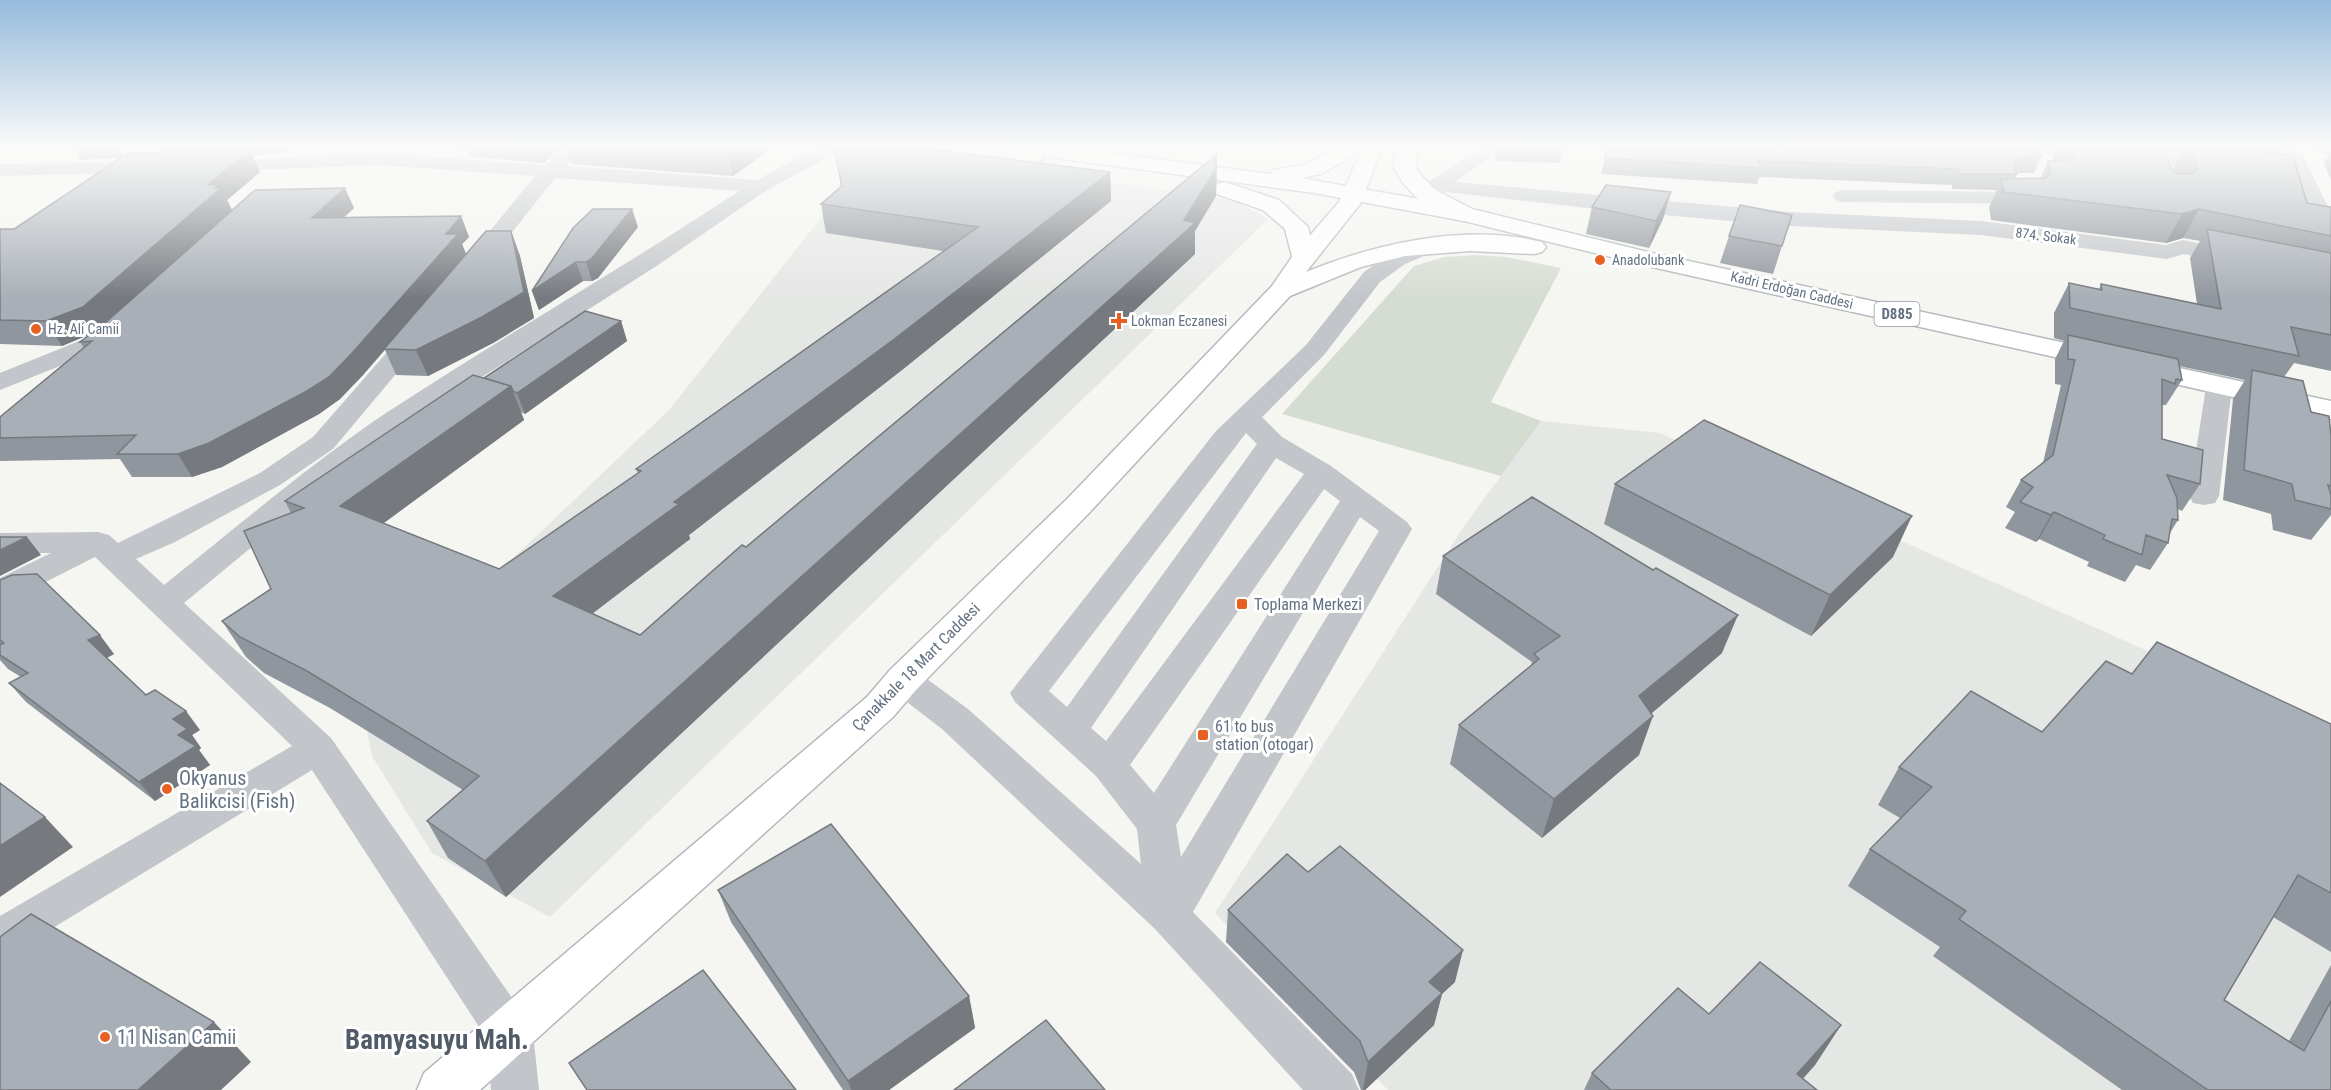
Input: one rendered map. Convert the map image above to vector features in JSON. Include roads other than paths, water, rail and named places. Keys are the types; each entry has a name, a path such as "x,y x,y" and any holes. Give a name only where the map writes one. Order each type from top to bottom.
{"main road":[{"path":"1248,197 1271,205 1296,227 1303,258"},
{"path":"1338,197 1353,198"},
{"path":"1347,197 1464,214"},
{"name":"D885","path":"1431,197 1464,214"},
{"name":"Çanakkale 18 Mart Caddesi","path":"442,1090 510,1033 880,707 903,680 1078,506 1281,291 1303,258 1353,198"},
{"name":"Kadri Erdoğan Caddesi","path":"1464,214 1652,260 2331,410"},
{"path":"1281,291 1364,258 1430,245 1503,244 1652,260"}],"street":[{"path":"457,285 529,197"},
{"path":"163,603 289,500 394,420 647,262 744,197"},
{"name":"874. Sokak","path":"1538,197 1790,219 1982,228 2167,252 2183,247 2251,261"},
{"path":"1896,197 2025,199 2024,197"},
{"path":"2310,197 2331,236"},
{"path":"1169,915 1155,824 1109,766 1028,693 1226,437 1315,350 1372,277 1397,259 1430,245"},
{"path":"0,591 106,549 164,535 270,479 323,443 435,311"},
{"path":"27,399 108,338 134,315"},
{"path":"0,382 108,338"},
{"path":"2204,496 2219,387"},
{"path":"1169,915 1396,529 1320,472 1272,443 1247,418"},
{"path":"1070,730 1272,443"},
{"path":"1109,766 1320,472"},
{"path":"1155,824 1356,499"},
{"path":"0,543 106,549 318,748 510,1033 515,1090"},
{"path":"903,680 955,719 1169,915 1335,1090"},
{"path":"0,938 318,748"}],"place":[{"name":"Anadolubank","path":"1600,260"},
{"name":"Lokman Eczanesi","path":"1119,321"},
{"name":"Hz. Ali Camii","path":"36,329"},
{"name":"Toplama Merkezi","path":"1242,604"},
{"name":"61 to bus station (otogar)","path":"1203,735"},
{"name":"Okyanus Balikcisi (Fish)","path":"167,789"},
{"name":"11 Nisan Camii","path":"105,1037"}],"district":[{"name":"Bamyasuyu Mah.","path":"437,1040"}]}
